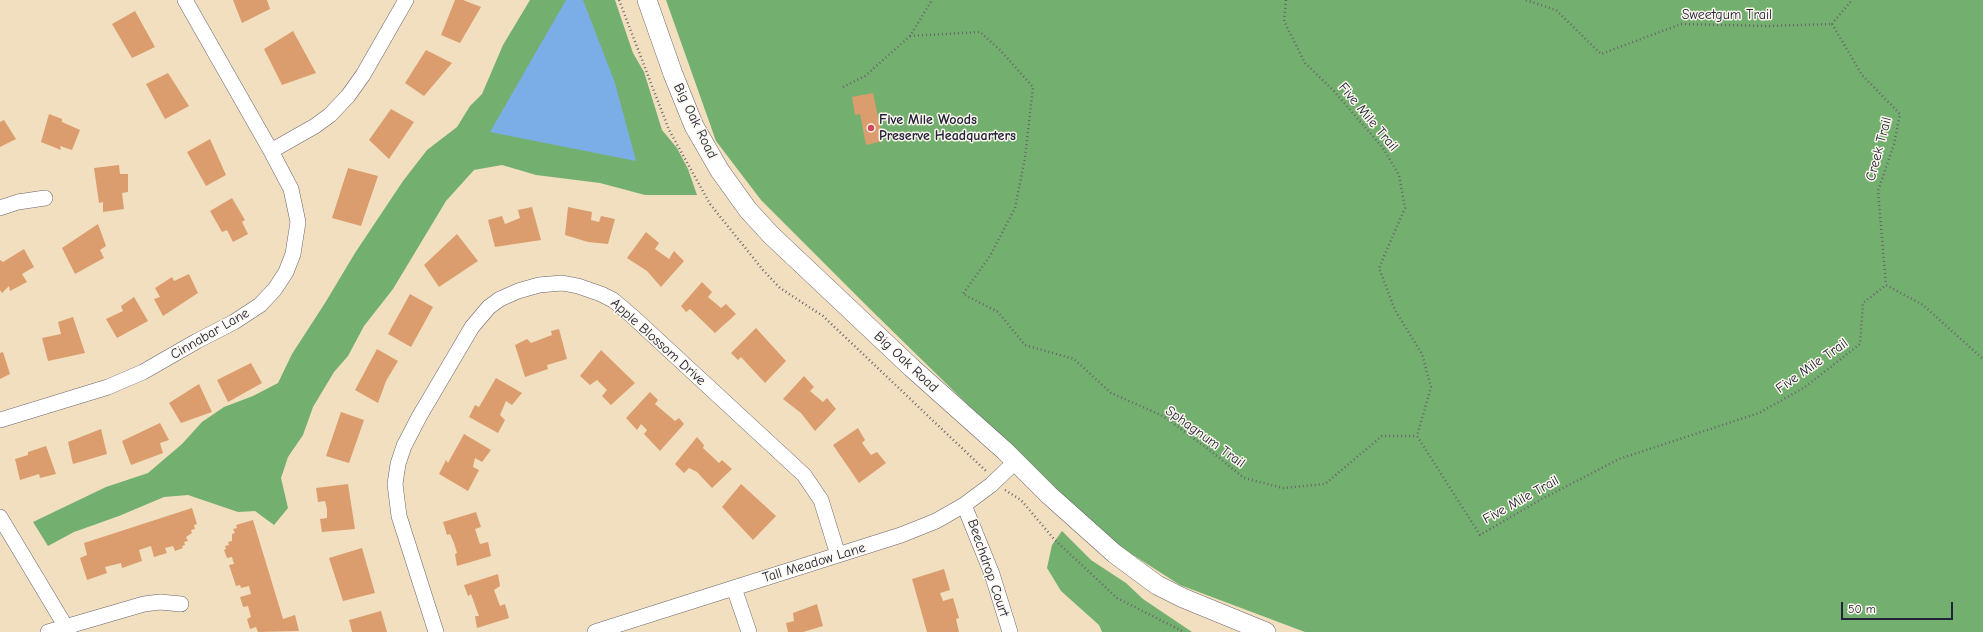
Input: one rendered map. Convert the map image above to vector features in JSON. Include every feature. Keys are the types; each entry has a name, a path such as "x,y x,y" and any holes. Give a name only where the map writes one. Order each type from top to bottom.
{"street":[{"name":"Cinnabar Lane","path":"0,420 108,387 143,372 234,322 260,305 275,289 286,272 293,254 297,235 298,222 295,204 283,172 272,151 185,0"},
{"path":"272,151 315,126 330,115 348,96 363,75 406,0"},
{"name":"Big Oak Road","path":"647,0 673,74 694,126 720,171 748,210 776,241 1049,495 1115,554 1157,584 1182,598 1266,632"},
{"path":"0,208 18,202 45,198"},
{"name":"Apple Blossom Drive","path":"436,632 399,516 395,484 398,464 404,446 419,417 472,327 489,307 500,299 518,291 539,285 562,284 578,286 613,300 632,316 804,475 821,500 838,555"},
{"name":"Tall Meadow Lane","path":"596,632 901,535 936,521 964,505 991,485 1015,462"},
{"name":"Beechdrop Court","path":"964,505 992,574 1010,632"},
{"path":"0,517 67,629"},
{"path":"734,588 748,632"},
{"path":"48,632 67,629 144,604 160,602 181,604"}],"path":[{"path":"843,87 865,76 910,36 932,0"},
{"name":"Five Mile Trail","path":"1286,0 1284,21 1306,63 1333,90 1384,148 1400,175 1405,208 1379,268 1395,310 1422,354 1431,387 1417,436 1480,535 1540,500 1619,459 1759,414 1805,386 1860,344 1862,303 1886,284"},
{"name":"Sweetgum Trail","path":"1526,0 1556,10 1601,54 1680,24 1769,26 1832,24"},
{"path":"1832,24 1852,0"},
{"name":"Creek Trail","path":"1832,24 1862,75 1900,114 1894,144 1878,191 1886,284"},
{"name":"Sphagnum Trail","path":"910,36 980,32 1000,50 1034,87 1025,158 1015,208 990,256 963,294 998,312 1025,345 1074,359 1111,393 1163,416 1208,448 1244,478 1283,488 1325,484 1382,436 1417,436"},
{"path":"1886,284 1924,305 1983,359"}],"green space":[{"path":"530,0 615,0 633,53 644,72 662,130 677,148 688,169 697,195 645,195 600,183 536,175 502,165 474,170 446,201 393,289 364,326 348,356 334,372 313,407 303,435 288,457 281,478 288,508 274,525 255,511 238,512 188,495 164,497 119,516 74,532 48,546 33,522 106,487 148,473 182,444 202,422 224,407 253,396 278,383 292,354 355,253 403,181 427,150 457,127 470,106 482,94 503,45"},
{"path":"666,0 1983,0 1983,632 1305,632 1180,585 1119,546 1054,489 761,200 716,141"},
{"path":"1062,531 1091,560 1126,583 1143,599 1192,632 1102,632 1099,625 1061,591 1047,568 1052,545"}],"water":[{"path":"566,0 583,0 615,83 636,161 490,132"}],"building":[{"path":"233,0 267,0 270,9 242,23"},
{"path":"455,0 463,0 481,7 460,43 441,35"},
{"path":"135,11 155,47 132,58 112,24"},
{"path":"293,31 316,73 282,85 264,49"},
{"path":"426,50 452,63 424,96 405,83"},
{"path":"168,73 189,106 165,119 146,84"},
{"name":"Five Mile Woods Preserve Headquarters","path":"873,93 883,141 866,145 860,114 855,115 852,97"},
{"path":"391,109 414,122 389,159 369,140"},
{"path":"49,114 62,119 62,122 80,130 72,150 60,146 61,150 41,142"},
{"path":"4,120 16,139 0,147 0,122"},
{"path":"210,139 226,175 206,186 187,152"},
{"path":"119,165 120,174 128,174 128,192 122,193 124,209 103,212 103,202 99,203 94,168"},
{"path":"348,168 378,176 361,226 332,218"},
{"path":"232,198 245,220 242,222 248,234 233,242 227,230 222,232 210,211"},
{"path":"532,207 541,240 495,247 488,220 502,216 505,224 520,218 518,210"},
{"path":"568,207 592,212 591,220 599,222 601,216 615,219 608,244 588,242 565,235"},
{"path":"98,224 106,246 100,250 104,258 75,274 62,248"},
{"path":"646,232 659,243 655,249 669,259 674,251 684,261 661,287 647,271 627,258"},
{"path":"457,234 478,261 439,287 424,265"},
{"path":"24,249 34,267 22,274 27,282 10,291 9,286 2,293 0,290 0,260 3,262"},
{"path":"189,274 198,293 163,316 154,299 160,297 155,288 172,277 174,281"},
{"path":"702,282 712,292 708,297 721,308 726,304 736,314 715,333 690,309 686,312 681,306"},
{"path":"410,294 433,307 411,347 388,334"},
{"path":"134,297 148,321 117,338 106,319 123,311 121,306"},
{"path":"73,317 85,353 48,361 42,338 61,334 58,322"},
{"path":"756,328 786,361 765,383 741,357 738,360 731,353"},
{"path":"559,329 567,359 547,365 548,369 525,377 515,345 527,339 531,343 552,335 551,331"},
{"path":"377,349 398,361 386,381 378,403 355,390"},
{"path":"601,350 635,383 611,405 602,396 607,390 597,380 590,385 580,376"},
{"path":"3,352 10,374 0,379 0,353"},
{"path":"251,363 262,383 228,402 217,380"},
{"path":"804,376 814,387 810,391 823,402 827,398 836,409 815,431 801,413 783,399"},
{"path":"496,378 522,393 512,405 506,401 500,415 505,420 498,433 469,417 475,405 479,407"},
{"path":"199,384 212,412 181,423 169,403"},
{"path":"650,392 658,400 655,404 675,421 679,418 684,424 660,451 644,434 647,430 641,424 637,430 626,418"},
{"path":"341,412 364,420 349,463 326,456"},
{"path":"160,423 169,440 160,443 163,453 131,465 122,441"},
{"path":"858,428 865,440 862,443 871,455 877,452 886,463 859,483 833,445"},
{"path":"101,429 107,454 73,464 68,442"},
{"path":"464,434 491,450 482,462 475,458 473,467 479,470 468,491 439,474 446,460 448,463"},
{"path":"697,437 704,445 703,448 719,463 722,460 732,469 712,488 697,472 689,468 684,473 675,464"},
{"path":"46,446 56,474 40,478 39,474 20,480 15,459 28,455 28,452"},
{"path":"348,484 355,529 322,532 320,519 327,518 327,509 325,501 318,502 316,488"},
{"path":"741,484 776,516 753,540 722,507"},
{"path":"192,508 197,524 194,525 195,529 191,530 192,533 186,537 188,541 184,542 185,545 182,546 183,548 175,551 173,546 165,548 167,553 154,557 151,546 139,550 142,561 122,568 121,563 105,567 107,573 87,580 80,558 87,555 84,543"},
{"path":"476,512 481,527 475,529 480,544 488,542 491,556 457,566 455,554 457,553 454,543 450,534 447,535 443,522"},
{"path":"253,520 283,619 295,615 299,631 258,632 256,627 250,629 247,619 251,617 248,606 243,607 240,597 251,594 249,586 241,588 240,585 236,586 229,565 234,564 232,557 227,558 224,550 226,549 225,546 229,545 228,542 232,541 232,534 235,533 233,529 237,528 236,525"},
{"path":"362,548 375,593 343,601 329,558"},
{"path":"944,569 950,590 940,593 943,601 953,598 959,618 956,619 959,632 927,632 912,579"},
{"path":"498,574 500,586 494,590 500,606 505,604 509,618 477,628 475,616 479,616 471,594 468,596 464,585"},
{"path":"817,604 823,626 803,632 788,632 786,623 794,621 793,613"},
{"path":"381,611 387,632 352,632 349,620"}],"place":[{"name":"Five Mile Woods Preserve Headquarters","path":"871,128"}]}
